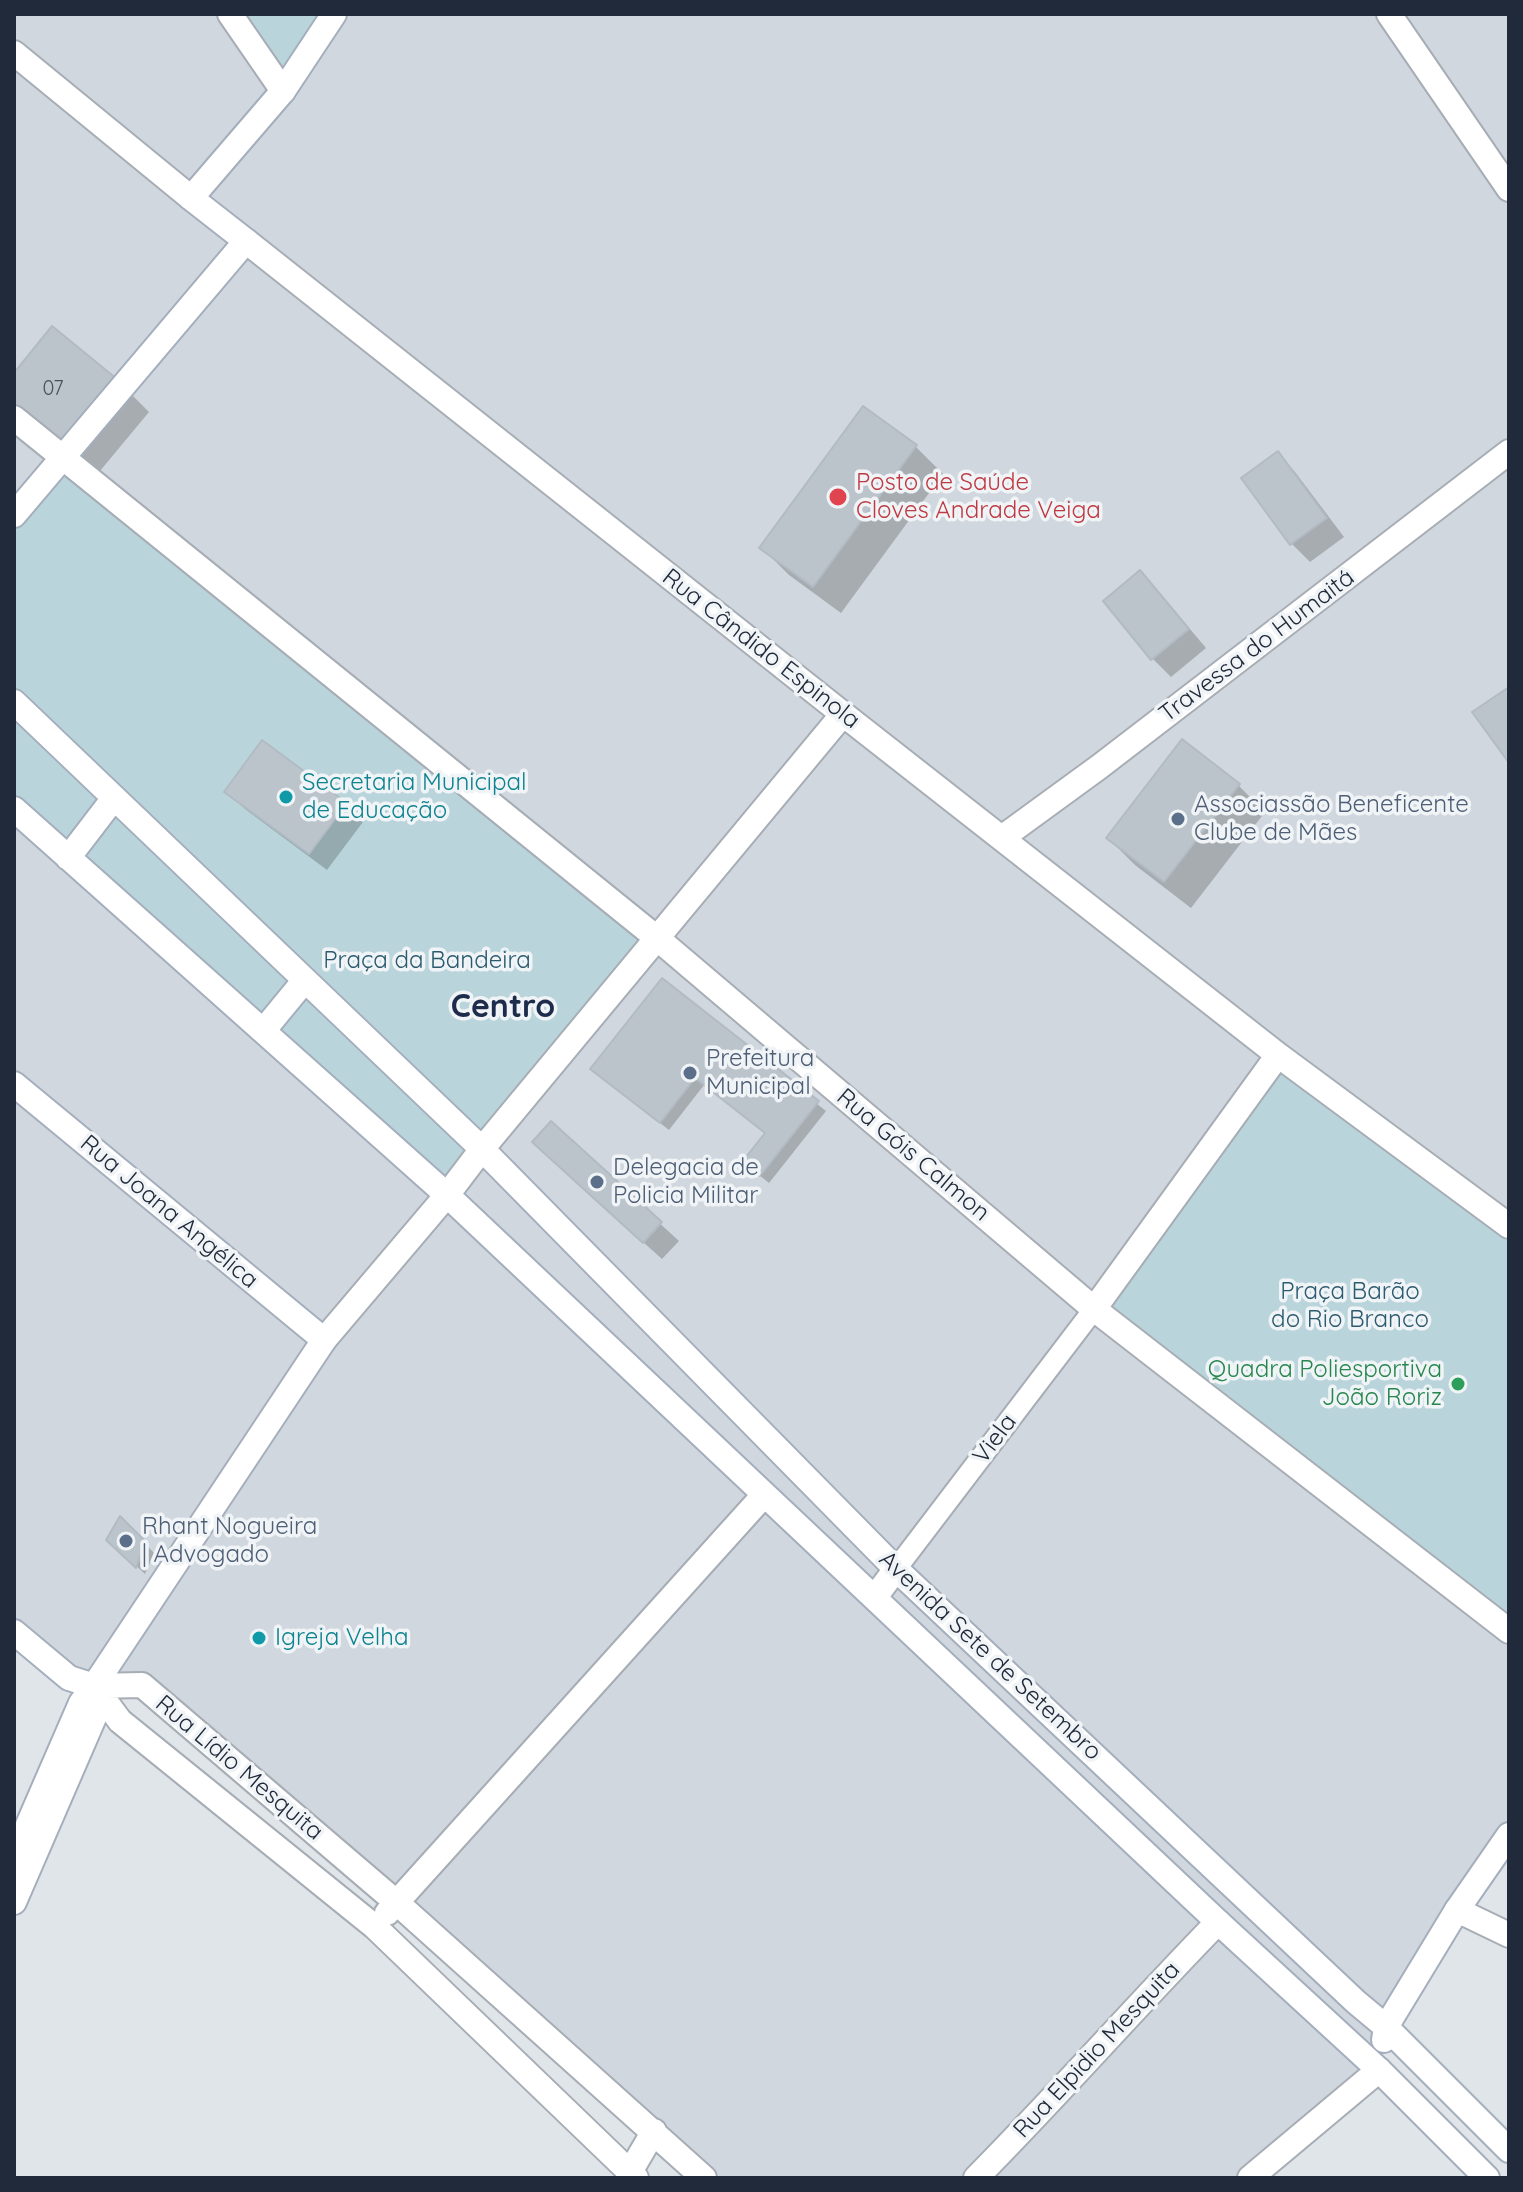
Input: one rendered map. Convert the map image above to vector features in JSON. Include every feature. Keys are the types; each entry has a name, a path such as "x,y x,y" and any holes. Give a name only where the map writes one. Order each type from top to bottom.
{"street":[{"path":"230,14 283,91"},
{"path":"191,198 283,91 334,14"},
{"path":"1389,14 1509,189"},
{"name":"Rua Cândido Espinola","path":"14,53 191,198 1278,1055"},
{"path":"14,515 246,241"},
{"path":"14,418 658,939"},
{"name":"Travessa do Humaitá","path":"1003,837 1099,767 1509,452"},
{"path":"14,702 482,1149"},
{"path":"14,1857 81,1703 324,1340 843,714"},
{"path":"68,858 114,798"},
{"path":"14,809 447,1195"},
{"name":"Rua Góis Calmon","path":"658,939 1094,1309"},
{"path":"263,1031 305,980"},
{"path":"1509,1226 1278,1055 1094,1309 1509,1631"},
{"name":"Rua Joana Angélica","path":"14,1084 324,1340"},
{"name":"Avenida Sete de Setembro","path":"482,1149 896,1569 1386,2027 1509,2150"},
{"name":"Avenida Sete de Setembro","path":"447,1195 1379,2070 1487,2178"},
{"path":"375,1927 764,1495"},
{"path":"875,1597 896,1569"},
{"path":"14,1632 69,1678 94,1686"},
{"name":"Rua Lídio Mesquita","path":"94,1686 142,1685 396,1902 704,2178"},
{"path":"14,1902 99,1706 94,1686"},
{"name":"Rua Lídio Mesquita","path":"94,1686 120,1721 375,1927 633,2175"},
{"path":"1250,2178 1379,2070 1386,2027 1457,1910 1509,1835"},
{"path":"1457,1910 1509,1935"},
{"name":"Rua Elpidio Mesquita","path":"976,2178 1218,1922"},
{"path":"633,2175 654,2131"}],"lane":[{"name":"Viela","path":"896,1569 1094,1309"}],"shaded area":[{"path":"14,14 1509,14 1509,1835 1386,2027 1379,2070 1250,2178 704,2178 142,1685 94,1686 14,1632"}],"green space":[{"path":"230,14 334,14 283,91"},
{"name":"Praça da Bandeira","path":"62,457 658,939 447,1195 14,809 14,515"},
{"name":"Praça Barão do Rio Branco","path":"1278,1055 1509,1226 1509,1631 1094,1309"}],"building":[{"path":"52,326 123,384 62,457 14,418 14,373"},
{"name":"Posto de Saúde Cloves Andrade Veiga","path":"863,406 917,445 813,587 759,548"},
{"path":"1278,451 1327,518 1290,545 1241,478"},
{"path":"1140,570 1189,629 1151,660 1103,601"},
{"path":"1509,687 1509,763 1472,712"},
{"path":"1182,739 1240,784 1164,882 1106,838"},
{"name":"Secretaria Municipal de Educação","path":"262,740 347,803 309,854 224,792"},
{"name":"Prefeitura Municipal","path":"662,978 819,1101 760,1176 742,1162 765,1133 695,1078 660,1123 590,1069"},
{"name":"Delegacia de Policia Militar","path":"551,1121 662,1222 643,1243 532,1142"},
{"name":"Rhant Nogueira | Advogado","path":"120,1516 146,1542 136,1568 106,1540"}],"place":[{"name":"Posto de Saúde Cloves Andrade Veiga","path":"838,497"},
{"name":"Secretaria Municipal de Educação","path":"286,797"},
{"name":"Associassão Beneficente Clube de Mães","path":"1178,819"},
{"name":"Prefeitura Municipal","path":"690,1073"},
{"name":"Delegacia de Policia Militar","path":"597,1182"},
{"name":"Quadra Poliesportiva João Roriz","path":"1458,1384"},
{"name":"Rhant Nogueira | Advogado","path":"126,1541"},
{"name":"Igreja Velha","path":"259,1638"}],"district":[{"name":"Centro","path":"503,1007"}]}
